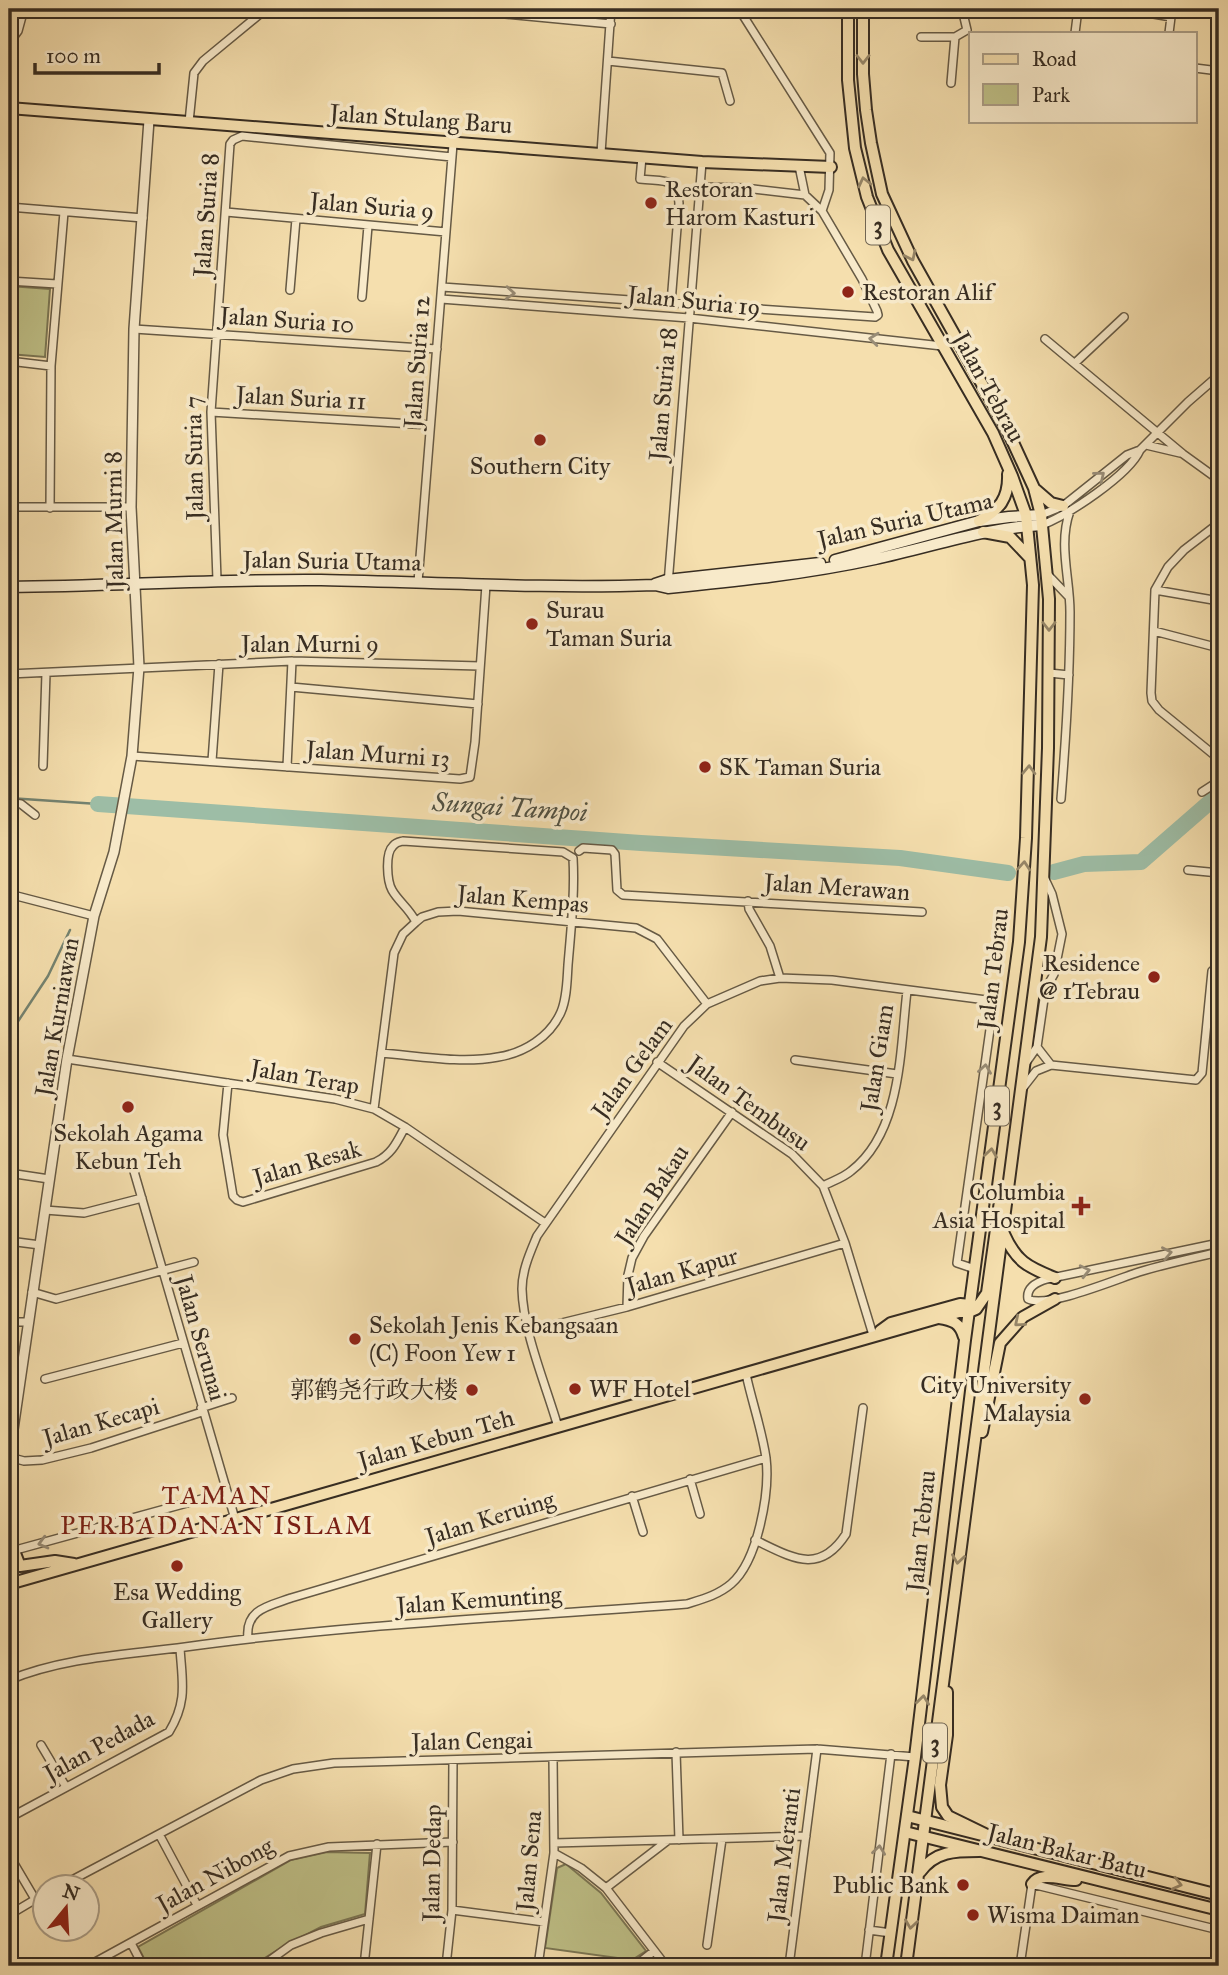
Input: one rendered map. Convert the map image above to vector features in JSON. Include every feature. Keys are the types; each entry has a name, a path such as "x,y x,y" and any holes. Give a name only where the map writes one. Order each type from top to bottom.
{"main road":[{"name":"Jalan Tebrau","path":"848,9 848,80 855,148 867,197 888,250 993,433 1008,467 1026,521 1033,585 1032,695 1019,942 969,1307 915,1757 886,1966"},
{"name":"Jalan Tebrau","path":"863,9 866,110 883,194 913,261 1004,425 1034,488 1042,520 1048,575 1048,748 1041,937 906,1966"},
{"name":"Jalan Stulang Baru","path":"9,108 702,162 831,167"},
{"path":"1008,467 1009,481 1004,500 981,527 1010,537 1031,559"},
{"path":"1034,488 1051,503 1066,509"},
{"name":"Jalan Suria Utama","path":"9,587 217,580 418,582 555,587 655,585 828,562 981,527 1042,520"},
{"path":"989,1337 987,1326 969,1307 987,1293 1001,1192 1011,1169"},
{"path":"1003,1231 1012,1251 1025,1265 1055,1278"},
{"path":"968,1491 979,1452 1000,1343 1023,1317 1055,1299"},
{"name":"Jalan Kebun Teh","path":"9,1584 746,1374 969,1307"},
{"name":"Jalan Kebun Teh","path":"874,1335 891,1323 969,1307"},
{"path":"939,1318 954,1321 965,1340"},
{"path":"9,1538 20,1566 60,1561 77,1565"},
{"path":"945,1665 947,1735 940,1785 942,1807 948,1816 987,1835"},
{"name":"Jalan Bakar Batu","path":"907,1816 1219,1895"},
{"name":"Jalan Bakar Batu","path":"905,1832 1219,1909"},
{"path":"918,1875 929,1861 941,1854 979,1851"},
{"path":"1032,1884 1044,1876 1073,1880 1085,1878"}],"street":[{"path":"9,43 18,31 24,9"},
{"path":"189,122 194,73 213,53 266,9"},
{"path":"453,9 486,10 611,24"},
{"path":"601,153 611,9"},
{"path":"739,9 827,148 831,167 829,190 822,211"},
{"path":"962,9 970,32"},
{"path":"1075,32 1078,9"},
{"path":"1125,9 1171,17 1169,32"},
{"path":"920,37 955,37 969,32"},
{"path":"951,83 955,37"},
{"path":"608,61 722,73 730,101"},
{"path":"1196,68 1219,71"},
{"name":"Jalan Murni 8","path":"94,916 109,871 130,774 139,667 131,507 134,329 149,120"},
{"name":"Jalan Suria 8","path":"216,336 230,148 233,140 242,136 452,157"},
{"name":"Jalan Suria 12","path":"418,582 453,144"},
{"path":"642,157 640,179 672,184 678,190 680,204 671,303"},
{"name":"Jalan Suria 18","path":"668,584 702,162"},
{"path":"442,287 875,317 878,315 877,311 862,279 822,211 805,195 799,166"},
{"path":"700,187 745,188 805,195"},
{"path":"9,207 143,218"},
{"path":"50,508 51,366 64,212"},
{"name":"Jalan Suria 9","path":"226,212 446,232"},
{"path":"290,290 296,219"},
{"path":"362,297 368,226"},
{"path":"675,259 694,261"},
{"path":"9,281 57,284"},
{"name":"Jalan Suria 19","path":"441,299 689,318 942,346"},
{"path":"1075,363 1124,317"},
{"name":"Jalan Suria 10","path":"134,329 437,349"},
{"name":"Jalan Suria 7","path":"216,336 211,412 217,580"},
{"path":"1045,339 1183,454 1219,480"},
{"path":"9,362 51,366"},
{"path":"1042,520 1066,509 1126,455 1143,447 1219,375"},
{"name":"Jalan Suria 11","path":"211,412 430,425"},
{"path":"1143,447 1183,454"},
{"path":"9,508 131,507"},
{"path":"1062,799 1069,675 1070,597 1063,532 1066,509"},
{"path":"1219,523 1184,550 1168,567 1155,590 1152,701 1219,759"},
{"path":"1048,575 1070,597"},
{"name":"Jalan Murni 13","path":"132,756 464,779 470,777 486,585"},
{"path":"1155,590 1219,601"},
{"path":"1154,631 1219,648"},
{"path":"287,767 292,661"},
{"name":"Jalan Murni 9","path":"9,674 292,661 480,666"},
{"path":"212,761 219,664"},
{"path":"43,766 46,673"},
{"path":"1049,673 1069,675"},
{"path":"291,687 478,704"},
{"path":"1048,748 1065,749"},
{"path":"1202,792 1219,781"},
{"path":"9,802 21,804 35,816"},
{"path":"374,1109 381,1053 394,953 403,934 416,922 409,909 391,889 390,849 395,843 403,841 569,854 573,858 573,865 565,996 561,1013 549,1031 530,1046 502,1057 480,1060 381,1053"},
{"name":"Jalan Merawan","path":"579,851 583,848 612,850 615,854 617,890 623,895 922,912"},
{"path":"1188,870 1219,873"},
{"path":"1026,1063 1037,1047 1044,999 1054,974 1062,934 1052,894 1044,875"},
{"path":"9,894 94,916"},
{"name":"Jalan Merawan","path":"748,901 749,909 770,946 780,978"},
{"name":"Jalan Kempas","path":"416,922 438,912 458,911 636,928 657,939 707,1004"},
{"name":"Jalan Kurniawan","path":"9,1457 67,1059 94,916"},
{"path":"1021,1091 1036,1071 1051,1065 1196,1080 1202,1073 1212,971 1219,965"},
{"name":"Jalan Gelam","path":"558,1427 529,1331 522,1288 527,1261 545,1223 684,1026 707,1004 747,985 780,978 832,980 994,1001 957,1263 975,1269"},
{"name":"Jalan Giam","path":"823,1186 849,1173 869,1151 886,1125 897,1074 907,991"},
{"path":"1037,1047 1051,1065"},
{"name":"Jalan Terap","path":"67,1059 335,1099 374,1109 405,1127 545,1223"},
{"path":"795,1060 897,1074"},
{"name":"Jalan Tembusu","path":"657,1062 792,1154 823,1186 845,1243 874,1335"},
{"name":"Jalan Resak","path":"228,1083 223,1135 233,1196 243,1202 376,1162 386,1157 394,1148 405,1127"},
{"name":"Jalan Bakau","path":"626,1307 632,1258 644,1236 732,1112"},
{"name":"Jalan Serunai","path":"133,1168 235,1519"},
{"path":"9,1173 50,1179"},
{"path":"45,1210 84,1213 142,1198"},
{"path":"9,1241 40,1245"},
{"path":"1219,1242 1055,1278 1035,1284 1027,1295 1028,1299 1036,1302 1055,1299 1140,1272 1219,1252"},
{"name":"Jalan Kapur","path":"529,1331 626,1307 845,1243"},
{"path":"32,1292 56,1299 194,1262"},
{"path":"9,1322 28,1322"},
{"path":"45,1379 183,1343"},
{"name":"Jalan Kemunting","path":"9,1680 27,1673 96,1657 248,1638 687,1604 712,1596 732,1584 740,1573 755,1540 767,1498 766,1458 746,1374"},
{"name":"Jalan Kecapi","path":"9,1457 24,1461 43,1460 91,1448 232,1398"},
{"path":"755,1540 786,1555 811,1560 829,1555 838,1546 846,1534 863,1408"},
{"name":"Jalan Keruing","path":"248,1638 248,1622 254,1612 291,1598 766,1458"},
{"path":"690,1479 700,1514"},
{"path":"12,1551 227,1492"},
{"path":"632,1496 643,1532"},
{"name":"Jalan Pedada","path":"9,1818 169,1732 178,1717 183,1700 180,1648"},
{"path":"41,1745 65,1787"},
{"name":"Jalan Cengai","path":"83,1874 261,1780 293,1769 334,1763 817,1749 915,1757"},
{"name":"Jalan Meranti","path":"789,1966 817,1749"},
{"path":"676,1752 679,1840"},
{"path":"865,1966 891,1754"},
{"name":"Jalan Sena","path":"538,1966 554,1853 553,1758"},
{"name":"Jalan Dedap","path":"446,1966 452,1910 453,1761"},
{"path":"159,1834 197,1905"},
{"path":"554,1843 806,1836"},
{"path":"707,1945 722,1839"},
{"path":"606,1888 667,1840"},
{"name":"Jalan Nibong","path":"88,1966 289,1856 329,1847 453,1842"},
{"path":"364,1966 377,1844"},
{"path":"554,1853 581,1868 606,1888 666,1966"},
{"path":"9,1855 32,1894"},
{"path":"1020,1966 1032,1884 1219,1930"},
{"path":"9,1914 32,1901"},
{"path":"452,1910 544,1922"},
{"path":"262,1966 291,1945 369,1919"},
{"path":"869,1930 891,1933"},
{"path":"131,1943 144,1966"},
{"path":"635,1966 654,1951"}],"green space":[{"path":"9,286 50,289 45,357 9,354"},
{"path":"327,1852 370,1853 365,1914 321,1927 252,1966 148,1966 138,1947 291,1860"},
{"path":"566,1864 601,1893 646,1951 632,1960 545,1948 557,1868"}],"waterway":[{"name":"Sungai Tampoi","path":"1054,872 1084,864 1141,862 1219,794"},
{"name":"Sungai Tampoi","path":"9,798 98,804"},
{"name":"Sungai Tampoi","path":"98,804 641,843 900,858 1008,873"},
{"path":"9,1035 48,976 70,930"}],"place":[{"name":"Restoran Harom Kasturi","path":"651,203"},
{"name":"Restoran Alif","path":"848,292"},
{"name":"Southern City","path":"540,440"},
{"name":"Surau Taman Suria","path":"532,624"},
{"name":"SK Taman Suria","path":"705,767"},
{"name":"Residence @ 1Tebrau","path":"1154,977"},
{"name":"Sekolah Agama Kebun Teh","path":"128,1107"},
{"name":"Columbia Asia Hospital","path":"1081,1206"},
{"name":"Sekolah Jenis Kebangsaan (C) Foon Yew 1","path":"355,1339"},
{"name":"WF Hotel","path":"575,1389"},
{"name":"郭鹤尧行政大楼","path":"472,1390"},
{"name":"City University Malaysia","path":"1085,1399"},
{"name":"Esa Wedding Gallery","path":"177,1566"},
{"name":"Public Bank","path":"963,1885"},
{"name":"Wisma Daiman","path":"973,1915"}],"district":[{"name":"TAMAN PERBADANAN ISLAM","path":"217,1510"}]}
